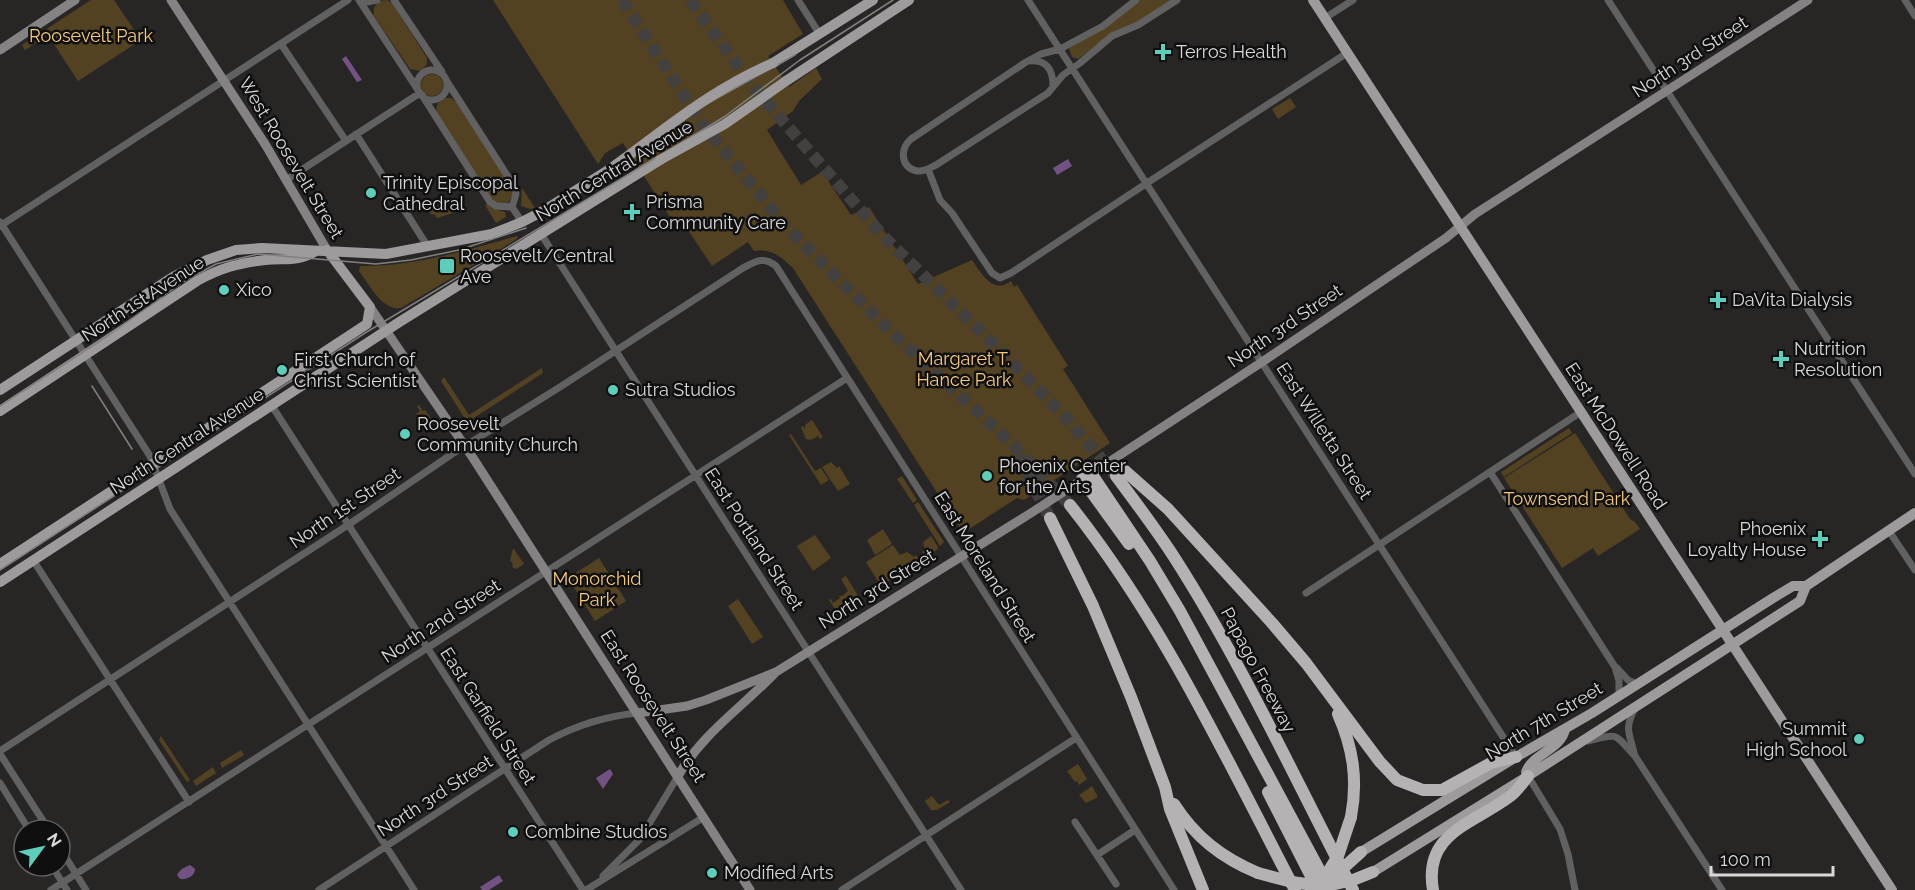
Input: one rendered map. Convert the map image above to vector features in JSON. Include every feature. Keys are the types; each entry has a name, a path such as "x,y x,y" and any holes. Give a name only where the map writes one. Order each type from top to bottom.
{"highway":[{"name":"Papago Freeway","path":"1328,694 1299,655 1168,509 1120,473 1200,600 1252,694 1353,890"},
{"path":"1087,476 1150,561 1180,611 1318,888"},
{"path":"1070,505 1119,570 1169,650 1295,890"},
{"path":"1050,518 1094,606 1131,697 1165,787 1170,809 1203,890"},
{"path":"1318,888 1340,851 1351,817 1355,786 1351,750 1344,728 1328,694"},
{"path":"1328,694 1389,773 1396,780 1416,788 1442,790 1491,763 1516,757"},
{"path":"1432,890 1431,866 1440,845 1455,831 1511,796 1528,776"},
{"path":"1165,787 1186,822 1205,842 1228,859 1258,873 1318,888 1373,872"},
{"path":"1318,888 1361,852"}],"main road":[{"name":"North Central Avenue","path":"322,250 386,254 492,234 522,222 593,180 717,91 773,63 873,0"},
{"name":"North Central Avenue","path":"0,564 156,471 272,406 386,330 660,160 725,124 909,0"},
{"name":"East McDowell Road","path":"1313,0 1892,890"},
{"name":"North 1st Avenue","path":"0,390 174,277 207,260 236,250 262,248 322,250"},
{"name":"West Roosevelt Street","path":"322,250 370,307"},
{"name":"North 1st Avenue","path":"0,411 197,281 220,269 267,260 304,258 322,250"},
{"name":"North Central Avenue","path":"0,582 156,471 207,428 362,328 367,324 370,307"},
{"path":"207,428 295,390"},
{"name":"North 7th Street","path":"1330,871 1619,695 1721,629 1793,586 1806,586 1915,513"},
{"name":"North 7th Street","path":"1344,890 1528,776 1800,601 1806,586"},
{"path":"1528,776 1526,772 1530,764 1561,740 1564,729"}],"street":[{"path":"0,50 75,0"},
{"name":"West Roosevelt Street","path":"171,0 286,180 322,250"},
{"path":"348,0 1,225 156,471 170,509 414,890"},
{"path":"360,0 367,2 377,0"},
{"path":"360,0 490,202 496,206 512,207"},
{"path":"394,0 514,186 516,195 512,207"},
{"path":"798,0 819,33"},
{"name":"East Willetta Street","path":"1028,0 1516,757"},
{"path":"1136,0 1103,26 1060,49 1041,54 1026,62 907,142 903,151 906,162 914,170 928,169 1048,93 1063,75 1112,36 1138,25 1177,0"},
{"path":"1325,18 1353,0"},
{"path":"1608,0 1915,474"},
{"name":"North 3rd Street","path":"319,890 549,740 604,718 696,703 776,672 1087,476 1262,362 1460,228 1475,214 1808,0"},
{"path":"1905,0 1915,16"},
{"path":"281,44 346,141"},
{"path":"928,169 940,200 952,213 992,273 1000,278 1347,53"},
{"path":"1026,62 1036,60 1048,66 1053,76 1053,86"},
{"path":"434,70 445,77 446,90 440,97 430,100 420,93 418,80 424,72 434,70"},
{"path":"286,180 420,93"},
{"path":"356,134 428,247"},
{"path":"512,207 522,222"},
{"name":"East Portland Street","path":"541,234 961,890"},
{"name":"North 1st Street","path":"0,752 465,446 756,261 770,261"},
{"name":"East Moreland Street","path":"770,261 776,266 1174,890"},
{"name":"West Roosevelt Street","path":"370,307 386,330"},
{"name":"East Roosevelt Street","path":"386,330 546,570 750,890"},
{"name":"North 2nd Street","path":"51,890 847,378"},
{"name":"East Garfield Street","path":"272,406 426,649 584,890"},
{"path":"1306,593 1581,412"},
{"path":"1490,472 1615,667 1628,680 1636,684"},
{"path":"1889,531 1915,570"},
{"path":"33,560 189,802"},
{"path":"1615,667 1619,681 1619,695"},
{"name":"North 3rd Street","path":"678,776 687,760 702,742 776,672"},
{"path":"1635,707 1628,728 1635,756"},
{"path":"1578,743 1614,735 1621,740 1635,756 1722,890"},
{"path":"842,890 1076,738"},
{"path":"0,752 41,818"},
{"path":"594,885 635,845 678,776"},
{"path":"1528,776 1560,829 1575,890"},
{"path":"0,783 22,818"},
{"path":"584,890 704,817"},
{"path":"1075,822 1116,884"},
{"path":"1097,855 1135,830"},
{"path":"72,868 86,890"},
{"path":"60,878 67,890"}],"green space":[{"name":"Roosevelt Park","path":"91,0 114,0 141,40 78,81 48,35 25,50 22,45"},
{"path":"387,0 392,3 427,58 427,64 421,71 410,69 374,16 376,4"},
{"name":"Margaret T. Hance Park","path":"493,0 783,0 803,34 768,56 789,87 816,68 822,79 799,101 793,111 767,130 801,185 822,172 851,215 869,207 918,284 972,260 993,284 1005,285 1011,281 1014,287 1017,285 1068,366 1063,369 1110,443 1024,500 1017,498 963,533 793,268 771,252 754,251 748,242 712,266 682,221 675,225 623,143 605,153 598,164"},
{"path":"1141,0 1172,0 1136,23 1112,33 1078,59 1072,57 1069,48 1133,3"},
{"path":"432,74 442,81 443,85 436,95 432,96 422,89 421,85 428,75"},
{"path":"445,98 451,98 456,102 512,188 513,194 508,203 501,205 494,202 438,115 436,109 438,103"},
{"path":"1290,98 1296,107 1278,119 1272,109"},
{"path":"522,188 535,208 521,206"},
{"path":"446,201 450,202 456,212 437,218 429,212"},
{"path":"485,205 505,212 506,217 496,223"},
{"path":"517,236 518,238 504,247 401,308 394,308 382,301 359,271 360,266 420,261"},
{"path":"542,368 543,373 469,421 466,420 441,381 444,377 469,415"},
{"path":"419,405 434,422 427,427 427,424 421,423 416,414 420,411 417,406"},
{"path":"812,420 823,437 820,439 818,436 811,440 806,439 801,427 805,429 805,425"},
{"path":"1569,428 1572,433 1504,477 1501,472"},
{"name":"Townsend Park","path":"1575,433 1630,519 1640,529 1598,556 1593,548 1562,568 1504,478"},
{"path":"791,434 815,471 821,468 829,480 821,485 789,435"},
{"path":"831,462 837,468 839,466 850,484 838,491 822,467"},
{"path":"902,476 917,500 913,503 897,479"},
{"path":"918,502 944,542 940,546 914,505"},
{"path":"883,529 892,544 875,555 867,540"},
{"path":"815,535 831,558 813,571 797,546"},
{"path":"931,536 938,547 925,557 922,552 925,550 923,542"},
{"path":"893,545 900,555 907,552 914,557 916,555 920,561 881,586 866,562"},
{"path":"513,548 524,564 516,569 510,561"},
{"name":"Monorchid Park","path":"599,558 626,601 595,621 568,578"},
{"path":"846,576 860,599 838,614 829,600 831,599 833,603 848,591 841,579"},
{"path":"738,599 763,637 752,644 728,606"},
{"path":"161,736 190,780 187,782 159,740"},
{"path":"241,750 244,755 222,768 220,763"},
{"path":"1078,764 1087,779 1079,785 1067,771"},
{"path":"213,767 216,773 196,786 193,781"},
{"path":"1092,786 1098,797 1086,803 1079,795"},
{"path":"932,796 939,805 948,800 950,802 937,810 931,810 925,801"}],"shaded area":[{"path":"346,56 362,80 357,82 342,59"},
{"path":"1068,159 1072,166 1057,175 1053,168"},
{"path":"610,769 613,774 603,789 596,778"},
{"path":"190,865 195,869 194,874 180,879 178,873"},
{"path":"499,875 503,881 489,890 482,890 480,887"}],"tunnel":[{"path":"622,0 701,122 786,227 891,332 1010,442 1070,505"},
{"path":"690,0 754,88 885,238 1008,358 1066,418 1116,476"},
{"path":"1018,456 1050,518"}],"tram line":[{"path":"0,570 365,333 724,117 800,60 893,0"},
{"path":"615,172 703,106 795,55"},
{"path":"0,406 109,335 183,282 216,264 258,254 376,264 411,260 459,250 526,228"},
{"path":"92,386 132,449"}],"place":[{"name":"Terros Health","path":"1163,52"},
{"name":"Trinity Episcopal Cathedral","path":"371,193"},
{"name":"Prisma Community Care","path":"632,212"},
{"name":"Roosevelt/Central Ave","path":"447,266"},
{"name":"Xico","path":"224,290"},
{"name":"DaVita Dialysis","path":"1718,300"},
{"name":"Nutrition Resolution","path":"1781,359"},
{"name":"First Church of Christ Scientist","path":"282,370"},
{"name":"Sutra Studios","path":"613,390"},
{"name":"Roosevelt Community Church","path":"405,434"},
{"name":"Phoenix Center for the Arts","path":"987,476"},
{"name":"Phoenix Loyalty House","path":"1820,539"},
{"name":"Summit High School","path":"1859,739"},
{"name":"Combine Studios","path":"513,832"},
{"name":"Modified Arts","path":"712,873"}]}
